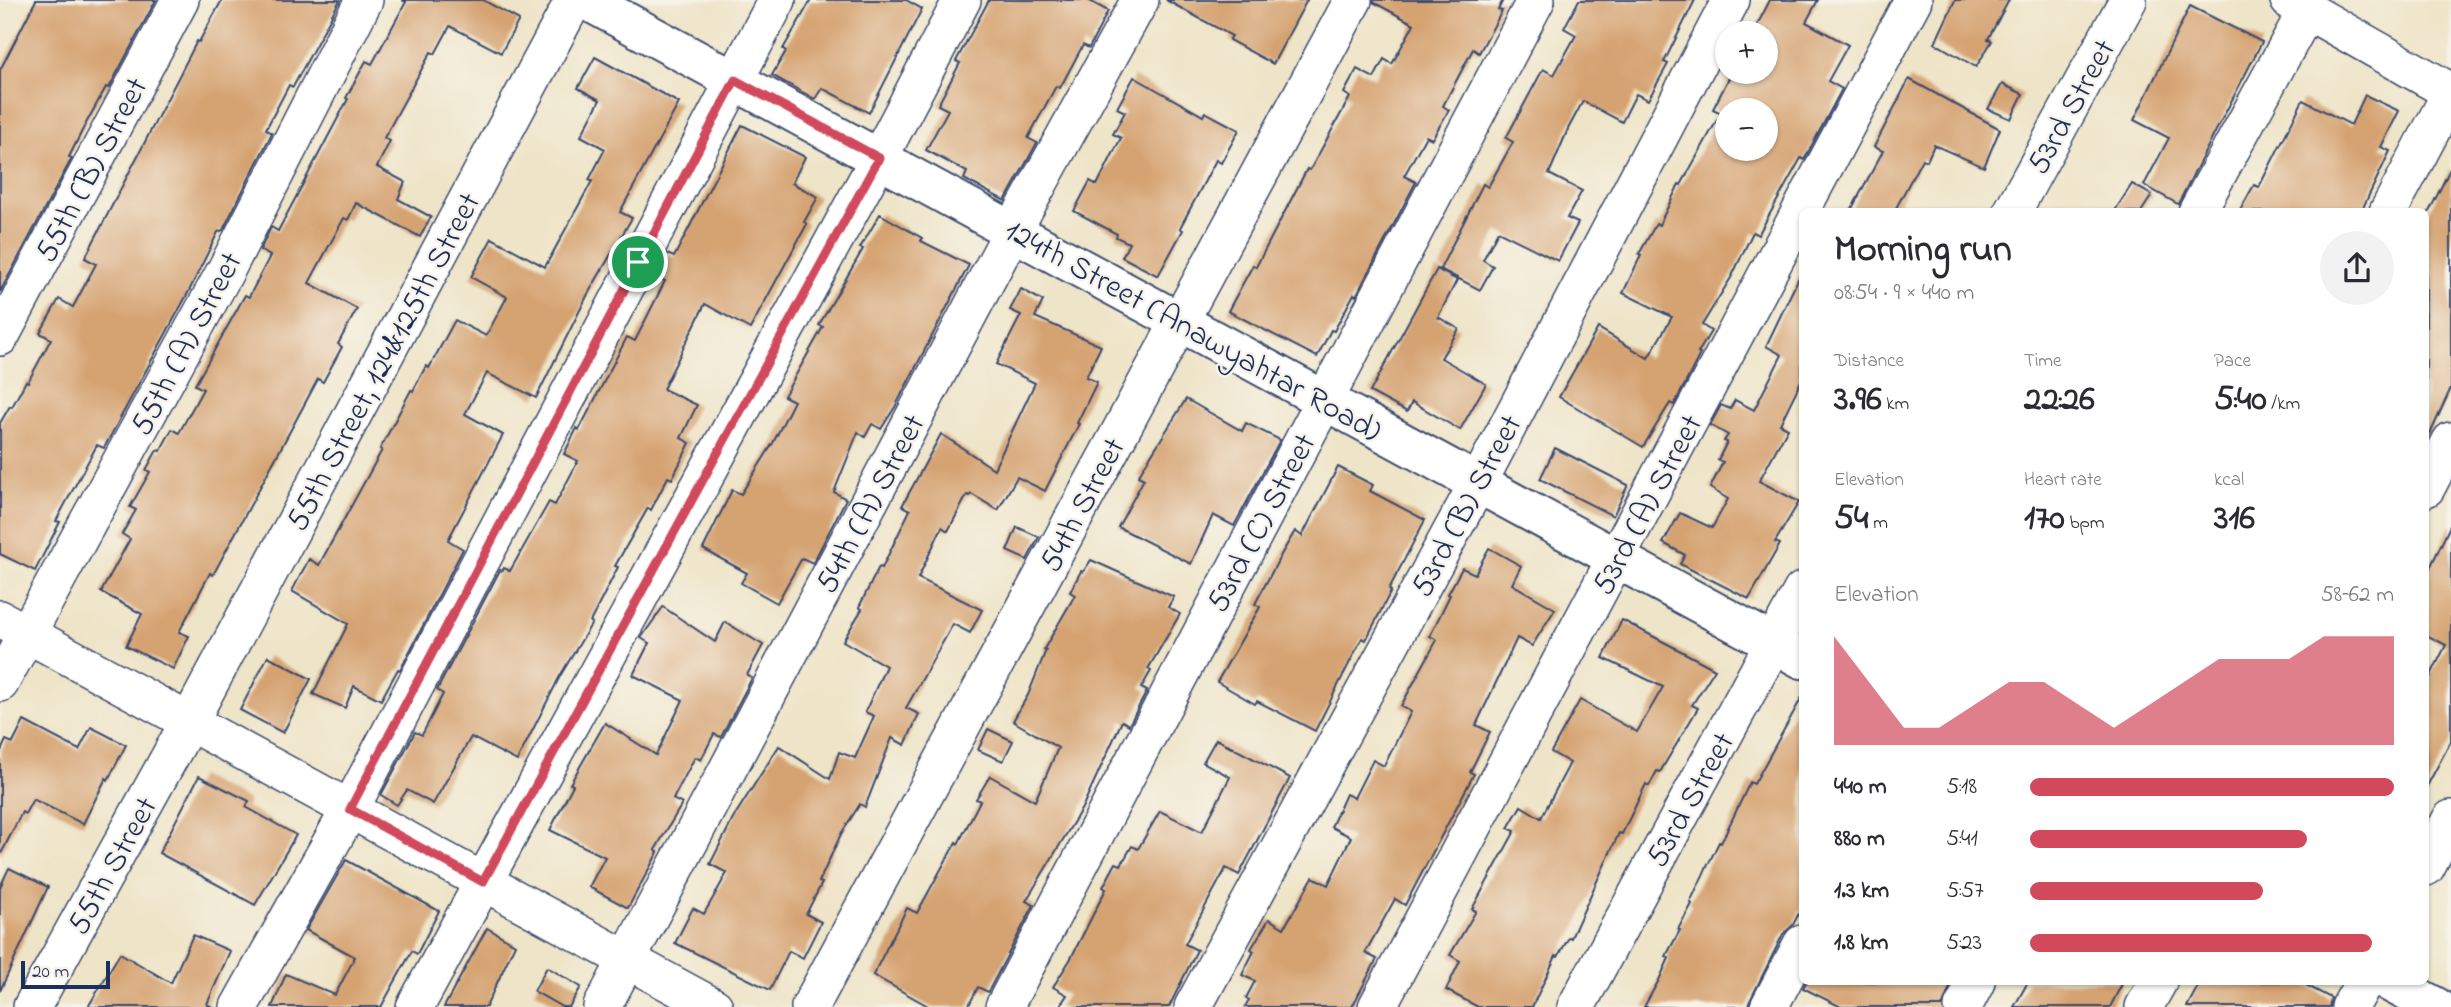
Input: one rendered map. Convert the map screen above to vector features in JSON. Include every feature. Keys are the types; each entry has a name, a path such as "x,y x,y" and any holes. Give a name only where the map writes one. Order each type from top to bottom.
{"street":[{"name":"55th (B) Street","path":"0,337 180,0"},
{"name":"55th (A) Street","path":"0,683 13,626 227,268 364,0"},
{"name":"55th Street, 124&125th Street","path":"190,722 574,0"},
{"name":"124th Street (Anawyahtar Road)","path":"586,0 1788,651"},
{"path":"239,1007 350,809 777,0"},
{"path":"415,1007 879,158 962,0"},
{"name":"54th (A) Street","path":"602,1007 1013,230 1140,0"},
{"name":"54th Street","path":"810,1007 1353,0"},
{"name":"53rd (C) Street","path":"1004,1007 1536,0"},
{"name":"53rd (B) Street","path":"1193,1007 1478,483 1731,0"},
{"name":"53rd (A) Street","path":"1803,208 1913,0"},
{"name":"53rd Street","path":"2014,208 2128,0"},
{"path":"2199,208 2313,7 2451,93 2390,208"},
{"name":"53rd (A) Street","path":"1377,1007 1799,215"},
{"path":"2429,482 2451,440"},
{"name":"53rd Street","path":"1576,1007 1788,651 1799,604"},
{"path":"13,626 714,1007"},
{"name":"55th Street","path":"32,1007 190,722"},
{"path":"2429,861 2451,819"},
{"path":"1769,1007 1799,950"},
{"path":"1963,1007 1974,985"},
{"path":"2144,1007 2156,985"},
{"path":"2350,1007 2362,985"},
{"path":"2395,985 2436,1007"}],"building":[{"path":"36,0 156,0 109,88 106,87 84,127 69,157 72,158 0,292 0,70"},
{"path":"222,0 340,0 293,87 289,85 266,129 272,133 223,230 218,232 104,448 97,445 56,521 60,522 35,571 0,554 0,423 26,381 28,382 51,339 40,333 59,299 73,307 96,264 85,258 197,41 199,42"},
{"path":"402,0 483,0 519,20 501,53 450,26 435,54 431,52 384,138 390,141 377,167 405,182 398,199 431,217 420,237 356,203 348,220 344,218 309,283 357,309 338,344 342,347 323,382 318,379 213,575 210,573 179,632 189,636 173,669 126,646 142,614 101,592 130,539 122,534 136,510 130,507 150,472 146,470 157,450 160,451 172,429 179,433 203,389 195,385 245,295 249,297 270,256 260,250 271,227 278,231 366,61 372,64 406,2"},
{"path":"811,0 906,0 922,9 869,113 822,88 815,99 772,75 786,51 783,49"},
{"path":"989,0 1088,0 1108,11 1089,48 1083,45 1060,88 1056,86 1028,138 1037,143 1005,201 964,179 967,172 926,150 948,110 938,105 960,63 956,61"},
{"path":"1166,0 1307,0 1273,64 1229,40 1232,36"},
{"path":"1503,0 1498,10 1502,11 1479,53 1473,49 1443,106 1449,110 1432,139 1426,136 1404,176 1416,182 1356,296 1354,294 1317,357 1228,311 1253,265 1256,267 1307,169 1310,170 1350,97 1344,93 1357,69 1374,78 1384,59 1392,64 1414,24 1373,2"},
{"path":"1579,0 1695,0 1664,62 1668,64 1648,100 1636,94 1622,122 1583,101 1568,129 1549,174 1582,191 1567,218 1578,223 1558,261 1498,231 1483,260 1493,266 1480,290 1440,269 1483,184 1488,187 1513,142 1506,138 1543,69 1554,75 1576,35 1564,28"},
{"path":"1770,0 1818,0 1806,22 1848,45 1828,81 1842,89 1804,160 1801,158 1758,235 1753,232 1732,276 1702,325 1711,331 1684,386 1674,405 1670,403 1643,447 1559,397 1598,328 1648,358 1672,317 1623,293 1641,255 1639,254 1656,224 1659,225 1679,184 1681,185 1715,124 1715,161 1778,161 1778,98 1719,98 1726,84 1778,84 1778,21 1759,21"},
{"path":"1955,0 2009,0 1988,39 1992,41 1976,67 1935,43"},
{"path":"2190,6 2262,42 2178,204 2144,185 2169,138 2134,120"},
{"path":"595,57 679,103 620,212 632,218 588,294 536,398 487,373 465,414 503,435 448,540 463,549 400,670 398,669 381,700 354,686 345,708 313,694 348,624 292,591 309,559 319,565 382,450 380,449 411,390 413,391 426,366 429,368 455,320 486,336 507,297 471,277 492,238 545,267 592,181 589,180 605,149 581,136 600,100 578,88"},
{"path":"1134,77 1203,116 1205,112 1239,130 1221,163 1216,160 1158,276 1122,257 1129,243 1074,211 1090,181 1097,185 1121,138 1113,134 1125,112 1117,108"},
{"path":"1909,79 2000,129 1984,167 1934,145 1927,161 1922,159 1896,208 1852,208 1883,151 1874,147"},
{"path":"2002,84 2023,94 2011,119 1988,109"},
{"path":"2365,95 2399,111 2381,147 2390,151 2363,208 2241,208 2254,185 2259,187 2303,100 2351,125"},
{"path":"742,125 805,157 792,183 818,197 804,222 807,224 750,329 705,304 663,389 697,405 681,438 690,443 672,479 668,477 651,510 648,508 615,566 618,567 590,622 592,623 560,676 517,761 471,737 433,804 407,790 397,805 381,795 415,732 422,735 443,694 437,690 500,570 504,568 510,571 549,502 555,505 578,461 564,454 627,337 635,341 665,281 655,276 667,254 674,257"},
{"path":"2451,167 2451,388 2429,436 2429,212"},
{"path":"2132,184 2152,195 2144,208 2117,208"},
{"path":"880,214 922,238 921,241 969,265 881,429 872,424 865,437 858,432 834,492 846,499 813,563 802,558 777,603 741,583 747,573 703,549 732,490 741,494 773,443 794,401 784,396 823,327 819,325"},
{"path":"1437,269 1457,280 1438,317 1459,329 1441,358 1486,384 1460,430 1412,402 1407,412 1370,392"},
{"path":"1799,277 1799,385 1780,424 1788,428 1759,481 1799,502 1775,542 1780,544 1749,599 1680,564 1685,555 1663,543 1680,513 1712,528 1728,499 1710,488 1723,462 1718,460 1728,435 1710,425 1721,405 1730,409 1735,400 1754,410 1782,355 1766,346"},
{"path":"1021,289 1043,301 1035,317 1101,346 1086,377 1097,382 1045,491 1017,477 998,510 971,494 967,495 948,531 942,527 918,578 982,610 970,633 953,624 906,708 919,714 905,745 892,738 865,807 860,804 841,834 819,882 822,883 806,914 821,922 803,958 789,951 770,990 675,943 693,908 704,914 727,873 710,864 735,815 779,746 830,779 839,752 855,758 874,716 865,712 886,666 843,641 862,609 859,607 879,567 882,568 910,510 902,506 941,434 994,469 1035,383 996,364 1021,315 1010,310"},
{"path":"1186,399 1242,431 1246,423 1280,440 1234,526 1213,515 1191,564 1118,527 1144,479 1138,476"},
{"path":"1555,448 1628,485 1613,516 1540,479"},
{"path":"1338,467 1373,485 1370,491 1425,520 1366,640 1362,638 1315,731 1257,701 1255,704 1217,682 1260,607 1255,604 1282,553 1295,531 1302,536"},
{"path":"2451,524 2451,741 2429,782 2429,679 2446,645 2429,636 2429,570"},
{"path":"1017,527 1039,537 1027,560 1007,551"},
{"path":"1489,548 1521,566 1512,584 1555,609 1532,646 1517,638 1476,725 1490,732 1470,772 1474,774 1405,905 1395,899 1365,953 1377,959 1352,1007 1245,1007 1249,1000 1246,998 1255,981 1242,975 1254,951 1251,949 1269,919 1284,928 1313,877 1328,885 1351,837 1331,827 1346,794 1354,798 1373,760 1384,766 1411,712 1401,706 1437,640 1430,636 1450,595 1448,594 1462,568 1475,574"},
{"path":"1091,560 1174,597 1168,607 1180,614 1148,669 1151,671 1141,688 1147,691 1129,725 1122,721 1082,808 1026,901 1034,905 988,992 978,987 968,1007 930,1007 873,975 907,908 917,913 956,842 958,844 980,801 976,799 990,776 1035,801 1058,748 1013,721 1028,695 1046,650 1044,649 1075,595 1070,592 1081,571 1083,572"},
{"path":"663,607 715,642 725,622 763,645 747,675 752,678 721,737 714,734 701,760 695,757 673,799 682,804 655,850 658,852 628,908 589,887 605,857 550,830 573,785 570,784 605,723 656,755 683,700 633,675 649,643 641,638"},
{"path":"1622,620 1715,669 1692,705 1698,708 1660,772 1657,771 1649,786 1646,784 1622,834 1619,833 1571,938 1569,937 1558,957 1556,956 1532,1007 1478,1007 1446,990 1460,961 1450,955 1476,911 1472,909 1515,831 1508,828 1521,806 1541,818 1570,763 1551,752 1580,700 1637,732 1663,687 1603,658"},
{"path":"268,656 311,679 283,733 240,710"},
{"path":"1799,702 1799,913 1793,925 1783,934 1747,1007 1644,1007 1669,958 1666,956 1719,842 1721,843 1750,782 1754,784"},
{"path":"24,721 79,750 91,727 126,745 83,824 33,799 25,814 22,812 0,856 0,753 6,740 13,743"},
{"path":"988,729 1013,741 1003,761 978,750"},
{"path":"1216,739 1290,778 1239,875 1226,868 1185,944 1197,950 1169,1007 1059,1007 1067,995 1053,987 1070,960 1106,889 1103,887 1116,863 1121,865 1132,846 1138,849 1160,811 1202,832 1230,777 1203,762"},
{"path":"199,776 249,801 246,807 296,835 255,905 159,853"},
{"path":"346,860 439,911 417,954 412,951 381,1007 272,1007 286,974 335,995 355,957 306,930"},
{"path":"9,868 48,887 0,991 0,887"},
{"path":"487,928 515,944 486,1007 444,1007"},
{"path":"193,935 230,951 207,1004 212,1007 88,1007 120,953 171,983"},
{"path":"547,967 581,987 569,1007 562,1007 534,991"},
{"path":"1804,985 1951,985 1942,1007 1841,1007 1803,988"},
{"path":"2026,985 2121,985 2110,1007 2014,1007"},
{"path":"2198,985 2306,985 2331,998 2329,1007 2187,1007"}],"route":[{"path":"735,80 879,158 483,882 350,809 638,262 735,80"}]}
